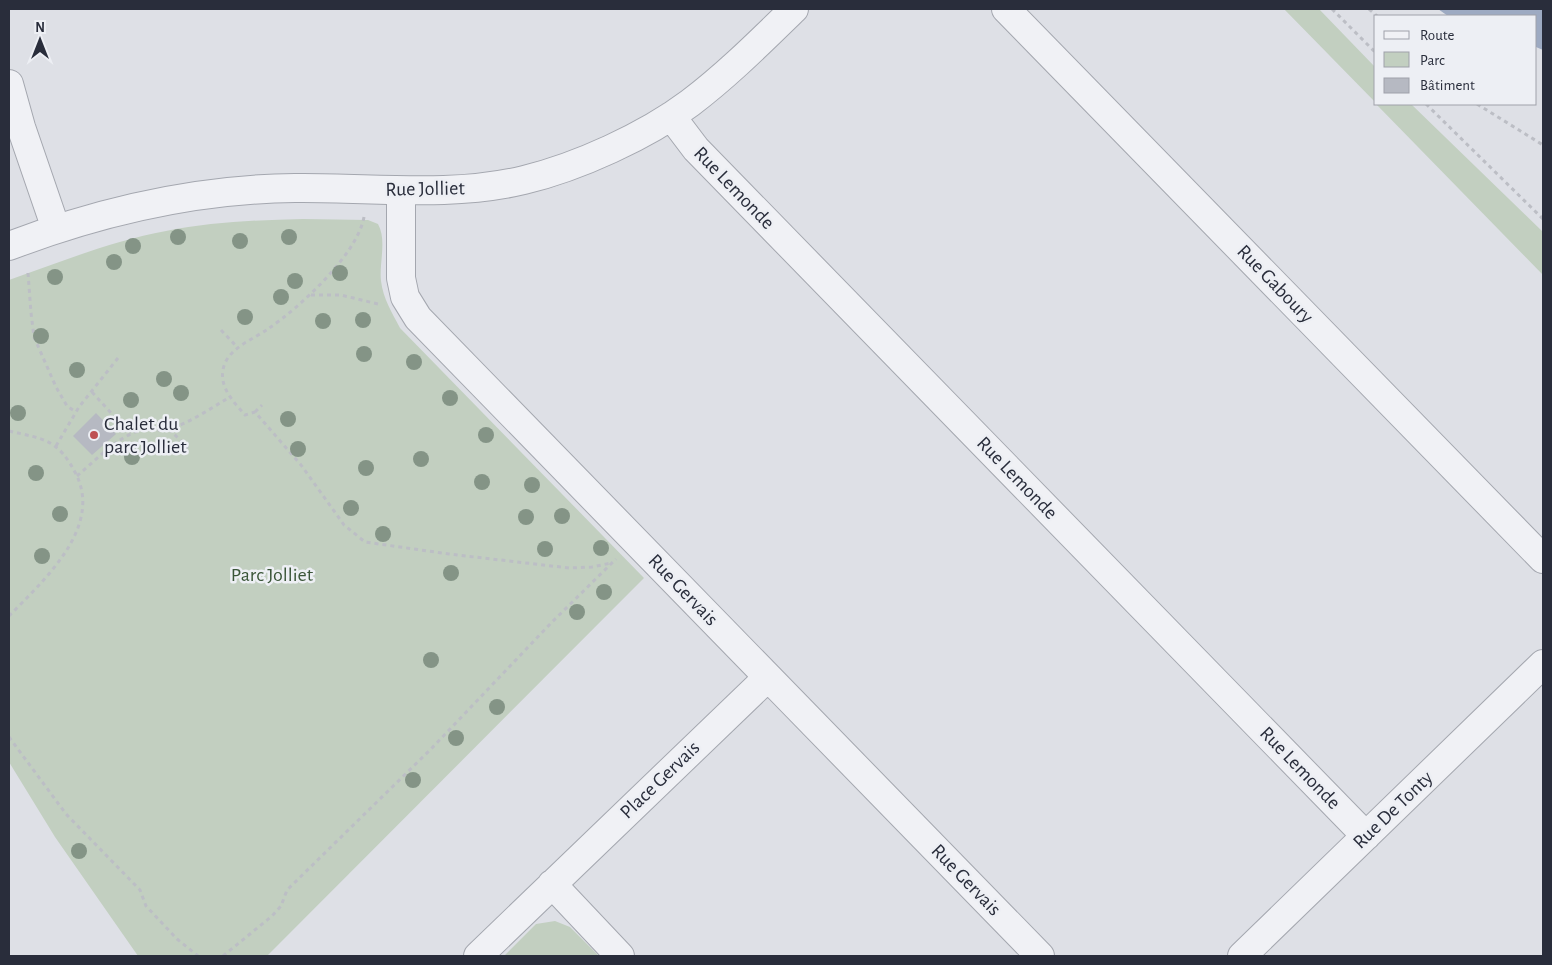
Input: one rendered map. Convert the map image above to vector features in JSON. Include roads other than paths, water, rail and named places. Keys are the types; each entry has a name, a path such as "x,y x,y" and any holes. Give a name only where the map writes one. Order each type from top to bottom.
{"street":[{"name":"Rue Jolliet","path":"9,246 56,229 124,209 206,194 292,188 402,191 454,190 524,180 581,161 632,138 671,116 724,76 794,9"},
{"name":"Rue Gaboury","path":"1006,9 1543,559"},
{"path":"9,84 56,229"},
{"name":"Rue Lemonde","path":"671,116 703,156 1366,836"},
{"name":"Rue Gervais","path":"402,191 401,278 405,297 418,318 1040,956"},
{"name":"Rue De Tonty","path":"1242,956 1543,664"},
{"name":"Place Gervais","path":"478,956 768,677"},
{"path":"552,884 620,956"}],"water":[{"path":"1438,9 1543,9 1543,50 1537,47 1537,15 1447,15"}],"place":[{"name":"Chalet du parc Jolliet","path":"94,435"}],"park label":[{"name":"Parc Jolliet","path":"272,575"}]}
